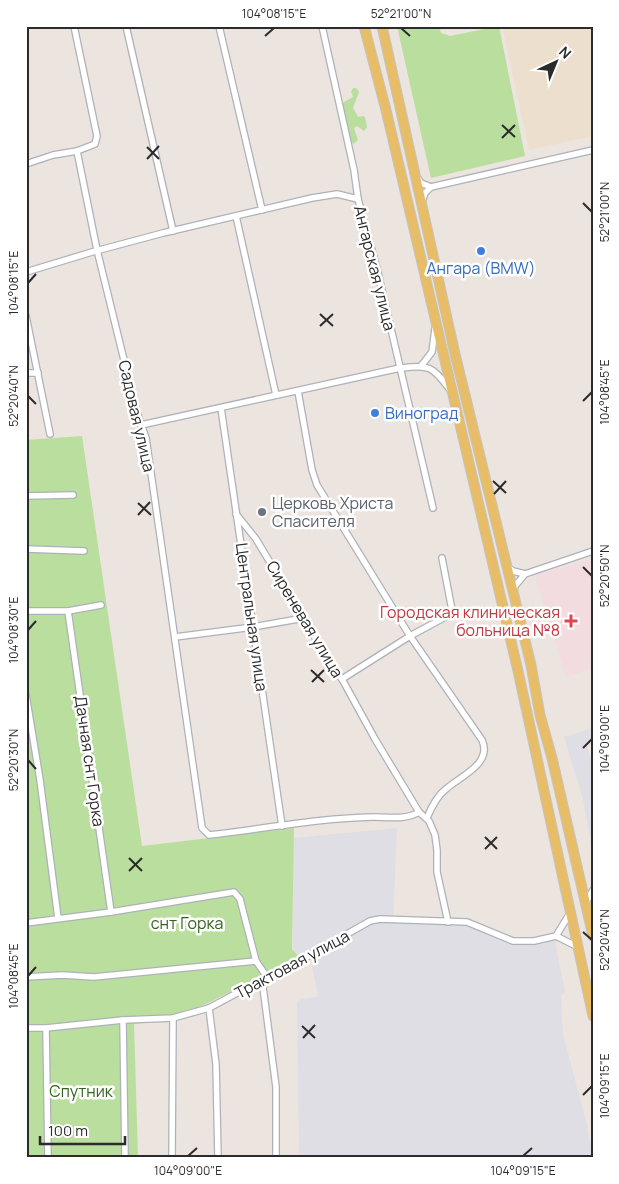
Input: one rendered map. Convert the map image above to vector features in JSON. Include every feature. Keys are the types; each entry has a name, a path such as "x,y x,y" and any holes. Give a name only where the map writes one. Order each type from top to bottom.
{"main road":[{"path":"364,26 386,110 518,670 593,1016"},
{"path":"382,26 455,354 531,665 540,715 552,758 593,936"}],"street":[{"path":"26,164 53,154 77,151 95,144 97,136 74,26"},
{"path":"126,26 173,231"},
{"path":"219,26 262,210"},
{"name":"Ангарская улица","path":"322,26 354,170 358,199 377,269 433,508"},
{"path":"422,203 425,193 430,187 593,150"},
{"name":"Садовая улица","path":"77,151 97,250 147,445 202,830 209,835 340,819 404,816 419,812"},
{"path":"415,174 422,183 430,187"},
{"path":"26,272 97,250 334,194 358,199"},
{"path":"236,216 276,395"},
{"path":"26,316 50,434"},
{"path":"421,366 432,352 436,326"},
{"path":"141,426 400,368 428,367 434,371 451,391"},
{"path":"26,373 38,373"},
{"path":"298,391 312,470 318,488 410,636 482,740 484,747 484,755 480,762 442,793 427,818 435,835 438,872 448,922"},
{"name":"Центральная улица","path":"221,408 282,826"},
{"path":"26,496 73,495"},
{"name":"Сиреневая улица","path":"236,514 256,540 342,679 375,739 408,791 414,805 427,818"},
{"path":"26,549 84,551"},
{"path":"514,594 515,586 525,574 593,551"},
{"path":"342,679 410,636 448,615 452,610 442,558"},
{"path":"506,566 513,571 525,574"},
{"path":"26,611 68,611 101,605"},
{"name":"Дачная снт Горка","path":"68,611 111,912"},
{"path":"175,637 304,618"},
{"path":"26,695 40,780 58,918"},
{"path":"580,882 593,888 585,904"},
{"path":"26,923 111,912 234,892 240,899 256,961 267,977 263,988 276,1087 276,1158"},
{"path":"570,914 556,936 578,947"},
{"name":"Трактовая улица","path":"26,1028 173,1018 209,1008 303,959 370,921 380,919 467,922 513,941 534,941 556,936"},
{"path":"26,977 62,975 94,977 256,961"},
{"path":"209,1008 216,1064 218,1158"},
{"path":"172,1158 173,1018"},
{"path":"123,1020 125,1158"},
{"path":"46,1028 48,1158"}],"shaded area":[{"path":"502,26 593,26 593,136 529,150"},
{"name":"Городская клиническая больница №8","path":"593,558 593,668 566,677 535,575 558,567 559,570"},
{"path":"593,728 593,739 586,743 593,767 593,856 583,799 564,737"},
{"path":"397,828 393,920 467,922 513,941 554,937 565,992 561,996 563,1034 587,1125 593,1158 299,1158 297,1003 301,999 318,997 312,966 317,952 293,964 293,838"}],"green space":[{"path":"397,26 439,26 441,33 450,36 499,26 525,156 431,178"},
{"path":"353,88 356,88 359,92 353,108 358,117 365,117 367,127 364,131 357,126 354,128 358,140 353,144 348,136 342,105 353,97 351,92"},
{"name":"снт Горка","path":"82,436 142,846 294,828 292,949 299,957 176,1019 134,1024 138,1158 26,1158 26,440"}],"place":[{"name":"Ангара (BMW)","path":"481,251"},
{"name":"Виноград","path":"375,413"},
{"name":"Церковь Христа Спасителя","path":"262,512"},
{"name":"Городская клиническая больница №8","path":"571,621"}],"park label":[{"name":"Спутник","path":"81,1091"}]}
